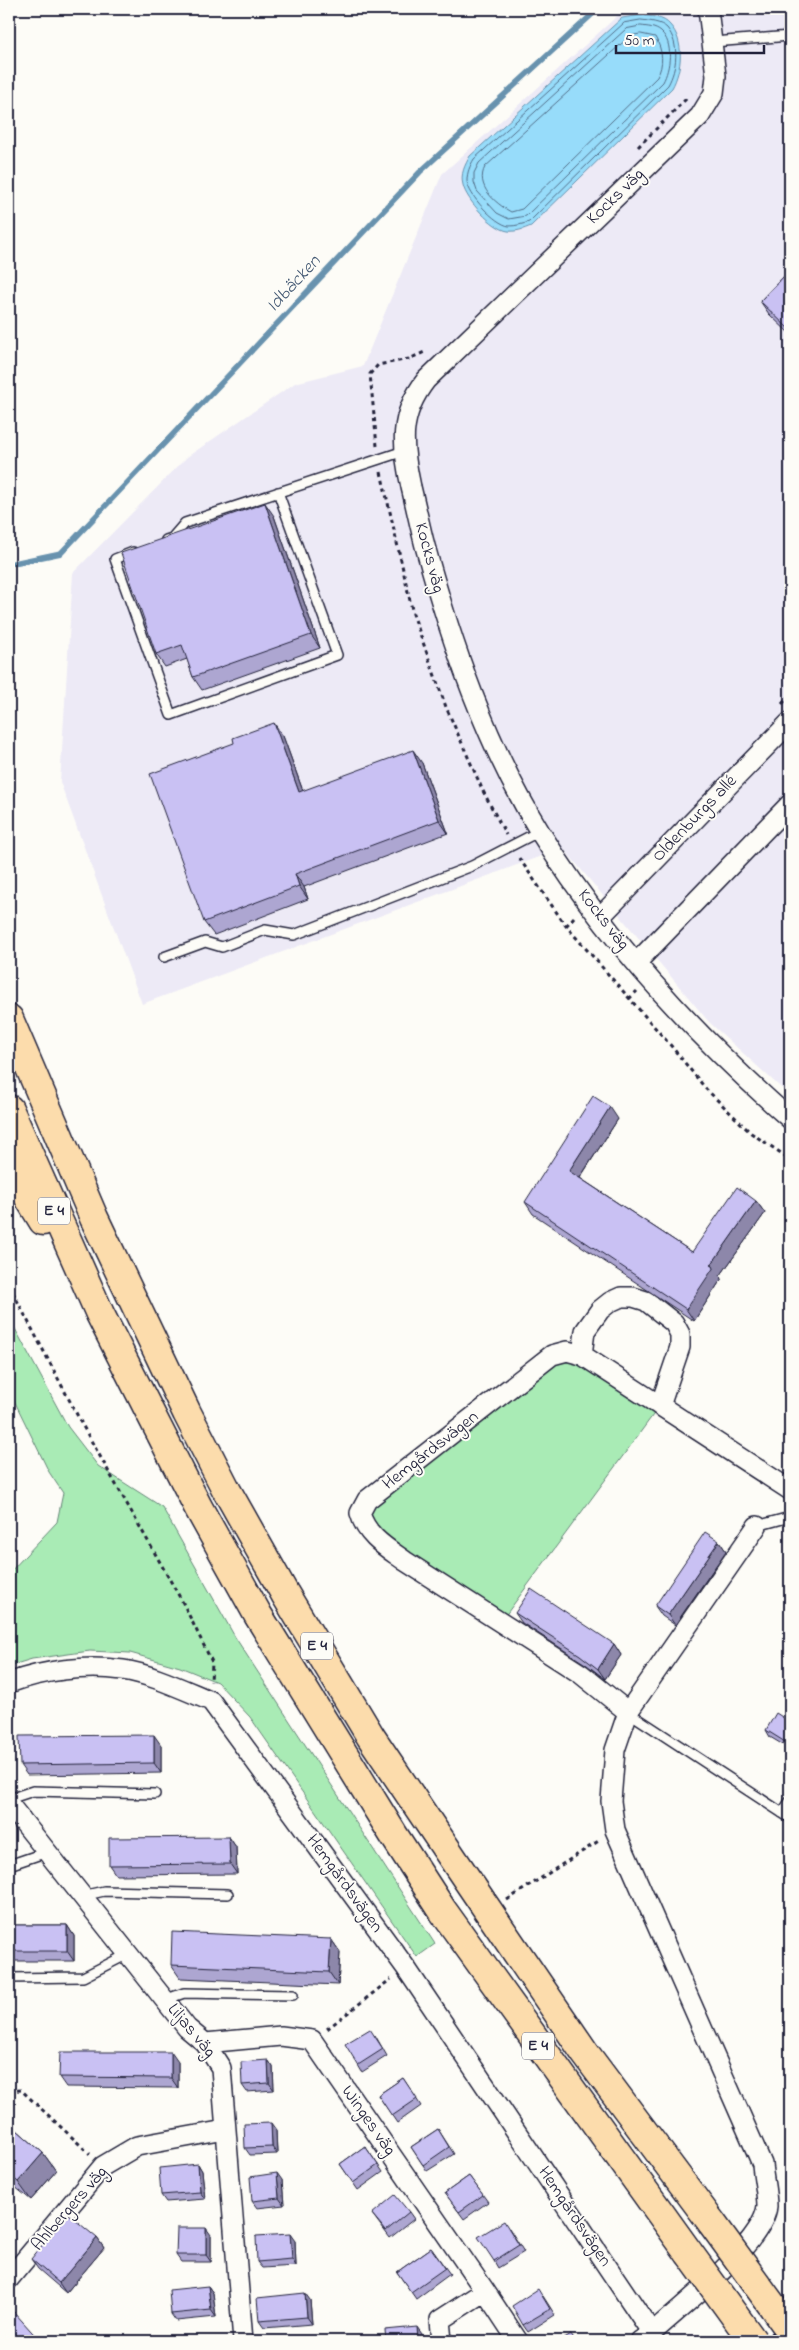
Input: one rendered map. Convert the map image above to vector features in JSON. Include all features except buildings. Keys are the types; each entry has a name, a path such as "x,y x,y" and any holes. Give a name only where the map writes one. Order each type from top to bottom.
{"highway":[{"name":"E 4","path":"9,1018 94,1218 187,1413 227,1491 285,1594 371,1737 470,1884 586,2053 790,2330"},
{"name":"E 4","path":"9,1108 100,1314 193,1498 258,1615 393,1834 471,1951 753,2341"},
{"path":"9,1166 100,1314"}],"street":[{"name":"Kocks väg","path":"708,9 716,76 714,92 700,116 426,380 414,395 406,416 404,451 420,525 445,616 464,671 490,734 540,831 574,884 636,962 700,1032 758,1091 790,1119"},
{"name":"Oldenburgs allé","path":"600,917 790,722"},
{"path":"636,962 790,804"},
{"path":"582,1355 586,1331 600,1310 610,1302 621,1298 633,1297 646,1301 674,1323 680,1334 680,1347 660,1406"},
{"name":"Hemgårdsvägen","path":"628,1712 581,1674 405,1561 379,1542 363,1524 360,1513 367,1500 552,1355 567,1351 582,1355 790,1490"},
{"name":"Hemgårdsvägen","path":"211,1700 406,1968 646,2337 746,2248 759,2230 767,2207 762,2164 615,1830 611,1801 615,1750 628,1712 757,1526"},
{"path":"9,1683 34,1674 84,1669 124,1670 211,1700"},
{"name":"Liljas väg","path":"9,1804 164,2000 187,2028 205,2043 221,2068 243,2341"},
{"path":"205,2043 281,2036 312,2040"},
{"name":"Winges väg","path":"312,2040 486,2291 518,2341"},
{"name":"Ahlbergers väg","path":"9,2278 103,2166 137,2146 225,2130"},
{"path":"442,2341 440,2320 486,2291"}],"lane":[{"path":"713,42 790,36"},
{"path":"156,544 172,538 185,523 404,451"},
{"path":"139,550 115,559 171,715 337,656 278,492"},
{"path":"164,957 205,942 222,947 265,930 294,934 472,866 540,831"},
{"path":"757,1526 790,1518"},
{"path":"628,1712 790,1818"},
{"path":"9,1799 33,1791 155,1794"},
{"path":"782,1813 790,1801"},
{"path":"9,1865 48,1852"},
{"path":"82,1896 104,1891 228,1894"},
{"path":"9,1978 83,1977 128,1954"},
{"path":"164,2000 184,1993 292,1995"}],"path":[{"path":"632,152 692,91"},
{"path":"430,348 409,359 378,365 370,374 379,459 390,517 413,614 446,707 483,791 521,863 566,926 672,1047 706,1089 751,1132 790,1159"},
{"path":"9,1285 84,1428 183,1604 212,1662 211,1700"},
{"path":"504,1902 615,1830"},
{"path":"312,2040 406,1968"},
{"path":"9,2091 20,2090 103,2166"}],"shaded area":[{"path":"625,9 790,9 790,1096 709,1022 563,848 142,1004 60,782 73,573 187,457 295,383 363,366 442,174"}],"green space":[{"path":"9,1305 13,1325 68,1427 98,1466 162,1507 235,1637 435,1944 417,1957 250,1717 217,1682 180,1667 130,1653 90,1651 32,1659 9,1666 9,1573 57,1522 63,1493 49,1472 9,1390"},
{"path":"573,1357 656,1411 502,1620 382,1541 365,1509 553,1361"}],"water":[{"path":"641,15 664,20 670,25 678,39 680,64 672,88 531,226 520,230 508,231 488,220 469,198 463,185 463,173 470,156 622,18"}],"waterway":[{"name":"Idbäcken","path":"9,564 61,553 420,172 598,9"}],"railway":[{"path":"767,2341 790,2312"}]}
